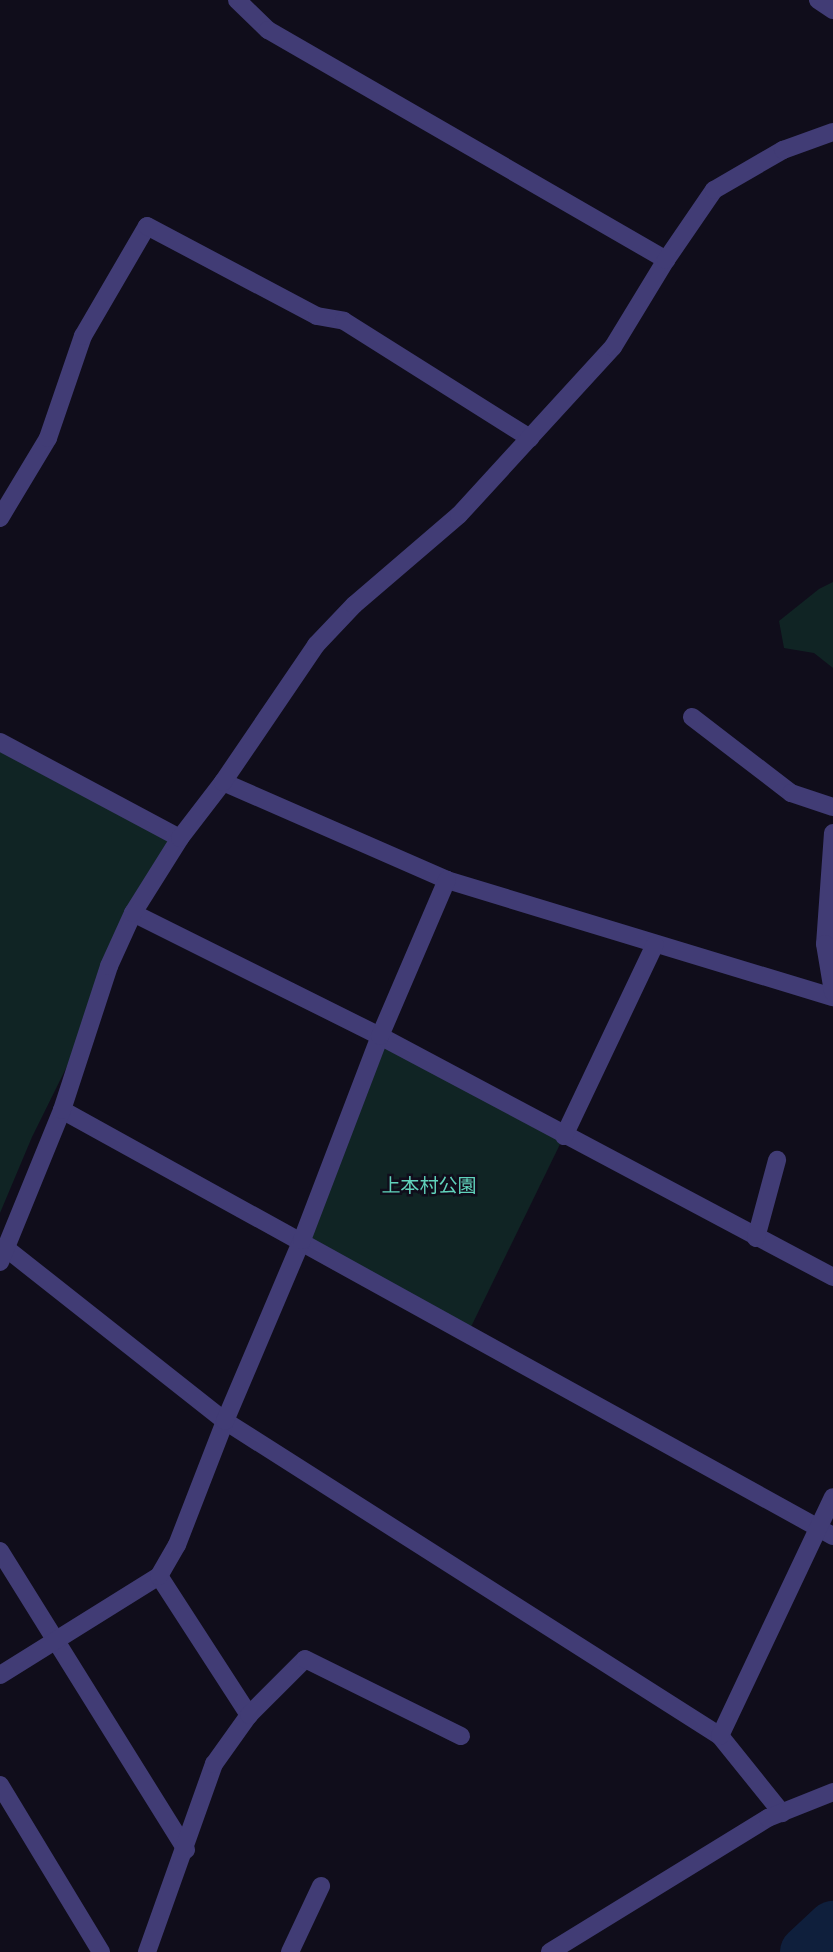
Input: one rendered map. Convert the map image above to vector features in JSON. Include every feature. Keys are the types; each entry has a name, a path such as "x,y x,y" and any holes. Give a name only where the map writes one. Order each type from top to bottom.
{"street":[{"path":"237,0 268,30 666,260"},
{"path":"818,0 833,10"},
{"path":"782,1813 720,1736 225,1421 3,1255 62,1110 109,966 133,914 180,838 223,782 316,645 354,605 459,514 613,347 666,260 714,190 783,150 833,132"},
{"path":"0,518 48,438 83,336 147,226 317,316 344,321 530,438"},
{"path":"692,717 791,793 833,807"},
{"path":"0,742 180,838"},
{"path":"223,782 447,880 655,944 833,994 825,944 833,833"},
{"path":"0,1675 159,1576 177,1545 225,1421 302,1240 380,1036 447,880"},
{"path":"133,914 380,1036 833,1277"},
{"path":"564,1136 655,944"},
{"path":"62,1110 302,1240 825,1532"},
{"path":"756,1238 777,1160"},
{"path":"720,1736 825,1532 833,1497"},
{"path":"0,1551 186,1850"},
{"path":"159,1576 249,1715"},
{"path":"147,1952 215,1764 249,1715 305,1660 461,1736"},
{"path":"0,1784 101,1952"},
{"path":"550,1952 768,1818 833,1792"},
{"path":"290,1952 321,1886"}],"green space":[{"path":"833,582 833,668 814,653 784,648 779,621 819,589"},
{"path":"0,748 180,838 32,1137 0,1213"},
{"name":"上本村公園","path":"380,1036 564,1136 468,1333 302,1240"}],"waterway":[{"path":"806,1952 833,1927"}]}
